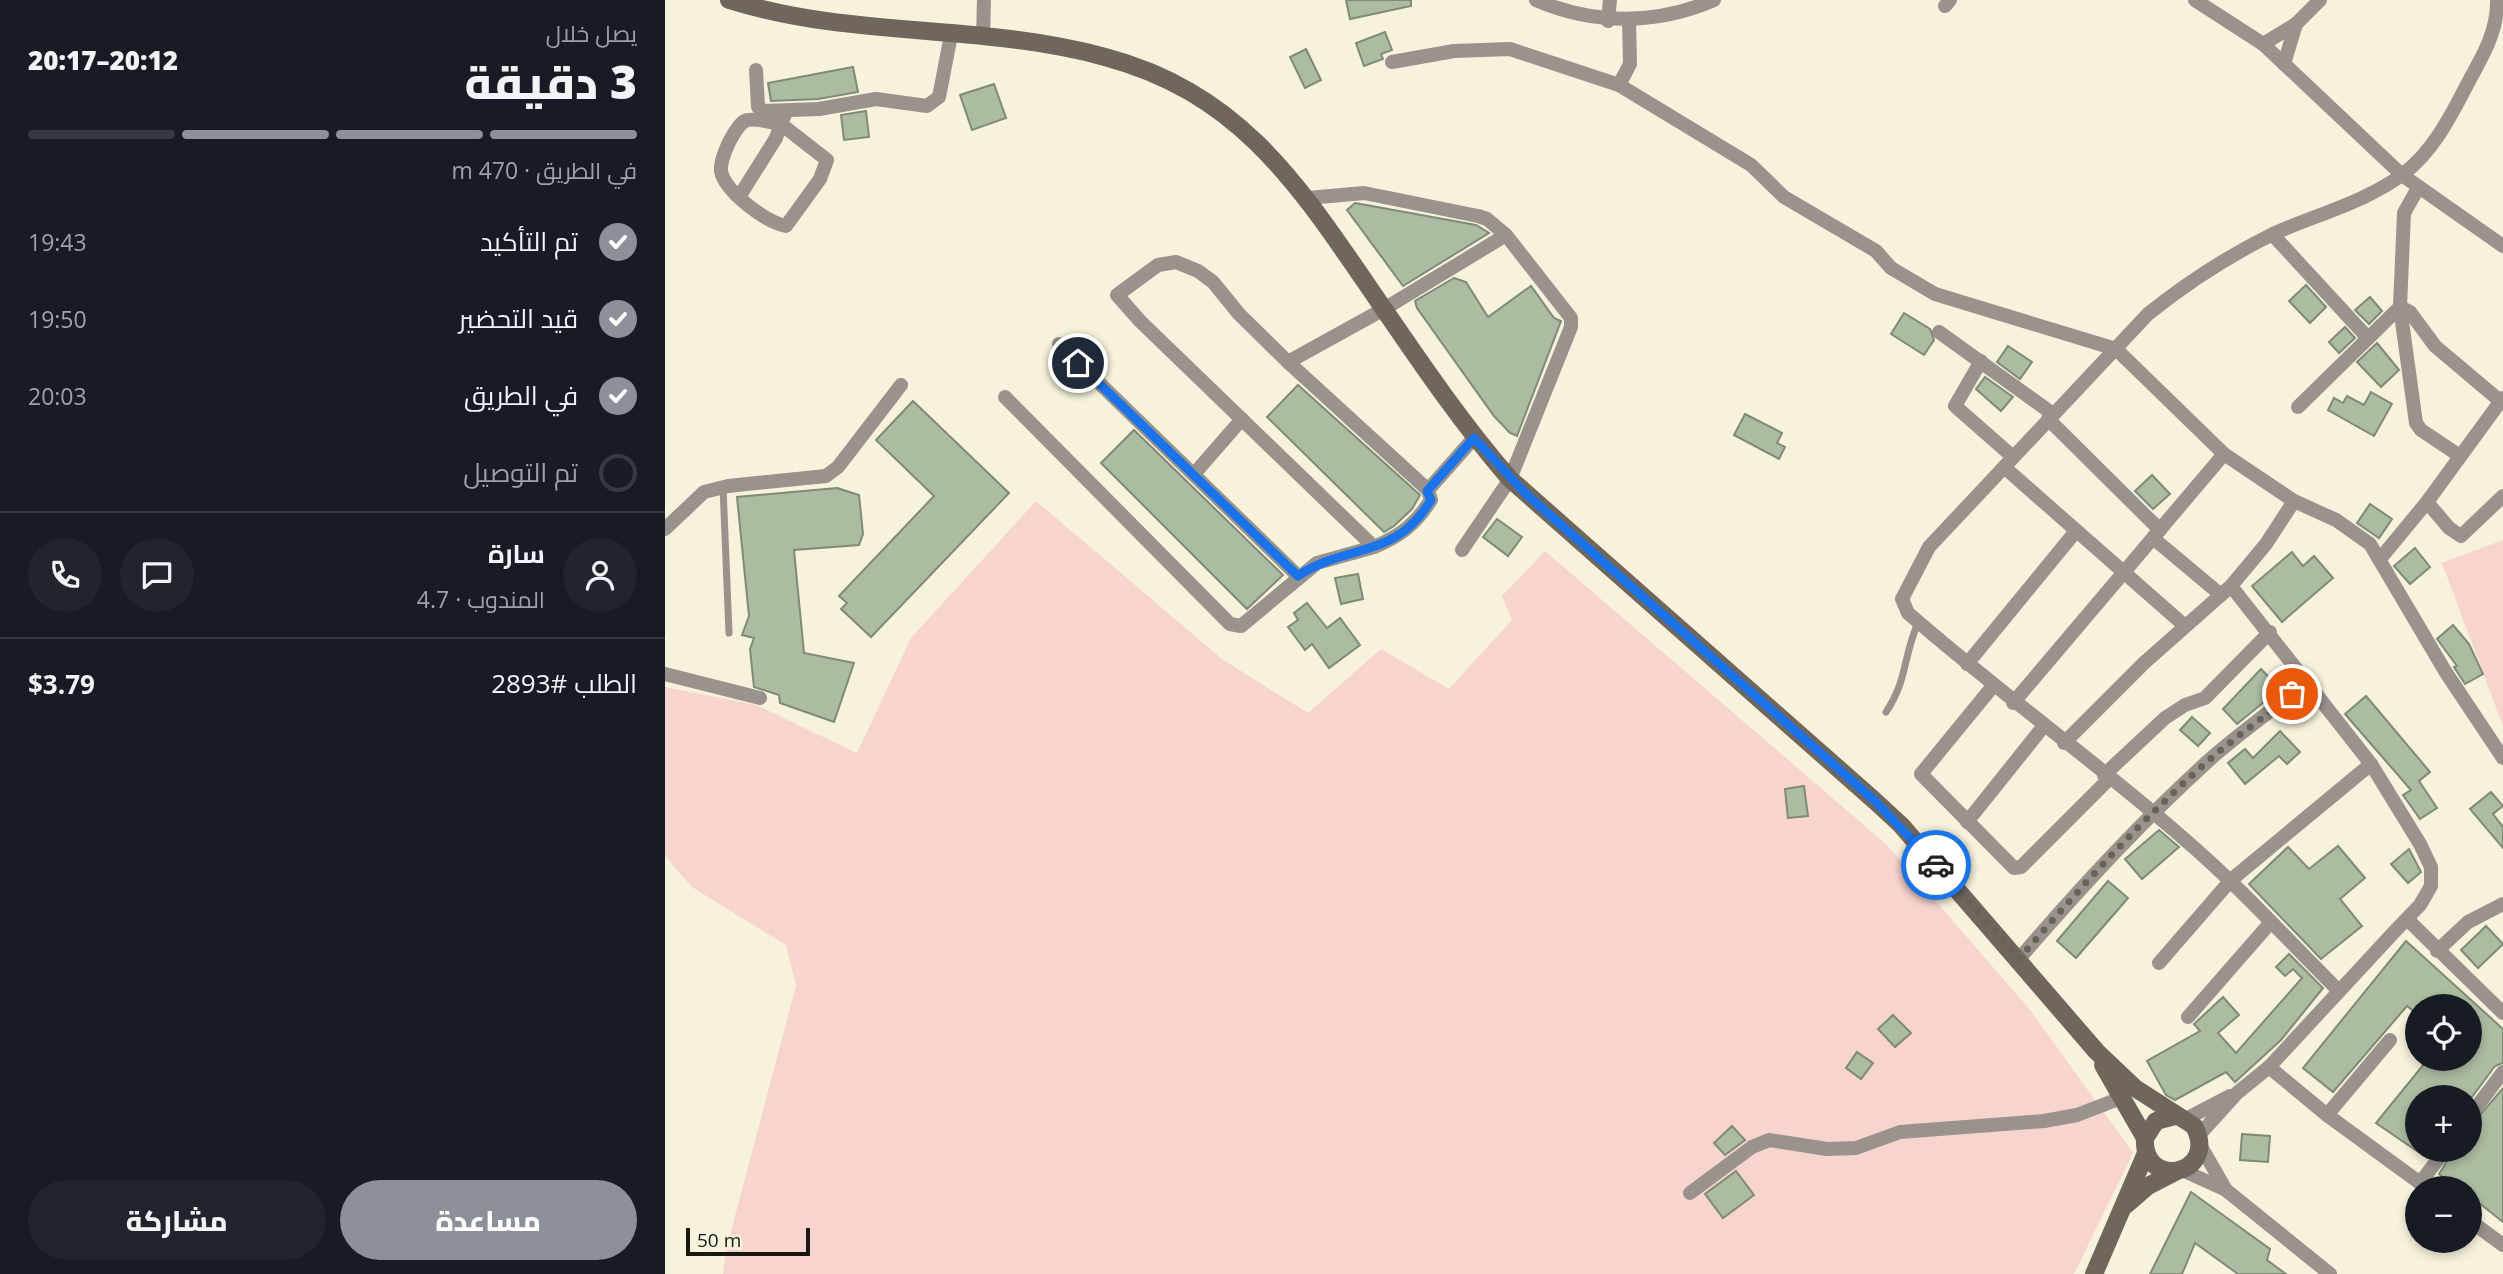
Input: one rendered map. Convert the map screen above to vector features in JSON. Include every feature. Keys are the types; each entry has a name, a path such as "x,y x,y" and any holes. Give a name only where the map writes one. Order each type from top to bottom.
{"street":[{"path":"729,0 759,4 811,20 983,37 1064,48 1106,57 1157,74 1215,107 1242,128 1264,148 1308,198 1474,438 1510,479 1901,825 2097,1052 2135,1088 2180,1118 2199,1140 2226,1190"},
{"path":"983,37 984,0"},
{"path":"1536,0 1608,21 1629,19 1714,0"},
{"path":"1608,21 1611,0"},
{"path":"2196,0 2263,44 2402,176 2503,246"},
{"path":"2263,44 2296,24 2321,0"},
{"path":"2338,990 2231,880 2153,813 2013,703 1919,622 1901,602 1911,577 1929,547 2148,314 2188,282 2273,234 2402,176 2447,122 2500,20 2497,0"},
{"path":"1619,85 1630,64 1629,19"},
{"path":"2284,64 2296,24"},
{"path":"756,70 758,107 784,118 827,160 828,165 786,226 763,217 725,182 720,169 730,140 740,124 748,120 784,118 876,99 927,106 939,97 951,35"},
{"path":"1392,62 1454,51 1510,49 1619,85 1751,165 1775,191 1876,251 1891,268 1935,294 2116,349 2224,454 2294,500 2359,534 2380,559 2445,671 2503,758"},
{"path":"739,197 776,138 784,118"},
{"path":"2418,188 2404,213 2400,307 2416,423 2421,430 2460,456"},
{"path":"1308,198 1364,193 1487,219 1506,235 1570,318 1571,327 1510,479 1462,550"},
{"path":"2273,234 2368,338"},
{"path":"1288,362 1384,309 1506,235"},
{"path":"1005,397 1230,624 1241,626 1298,576 1317,564 1374,547 1402,535 1420,517 1431,500 1427,491 1288,362 1239,314 1213,282 1198,271 1176,262 1158,265 1117,295 1374,547"},
{"path":"2298,407 2400,307"},
{"path":"2380,559 2427,502 2502,400 2435,346 2410,312 2400,307"},
{"path":"1939,332 1981,361 2050,417 2156,534 2226,591 2270,632 2371,764 2431,867 2431,887 2408,920 2338,990 2269,1068 2237,1093 2199,1140 2195,1160 2148,1186 2123,1208"},
{"path":"1059,344 1195,473 1298,576"},
{"path":"1981,361 1955,406 2076,531 2185,626"},
{"path":"665,529 705,492 723,487 826,476 838,467 901,385"},
{"path":"1195,473 1242,419"},
{"path":"1427,491 1474,438"},
{"path":"2013,703 2224,454"},
{"path":"2427,502 2449,528 2461,536 2503,496"},
{"path":"2064,743 2185,626 2226,591 2266,544 2294,500"},
{"path":"1967,664 2076,531"},
{"path":"1993,686 1921,774 1966,822 2017,869 2165,718 2185,705 2205,698 2270,632"},
{"path":"665,674 760,698"},
{"path":"2019,959 2065,905 2153,813 2209,760 2307,681"},
{"path":"1966,822 2043,727"},
{"path":"2159,962 2231,880 2371,764"},
{"path":"2437,951 2468,922 2503,904"},
{"path":"2408,920 2503,1013"},
{"path":"2188,1017 2271,922"},
{"path":"2327,1115 2390,1040"},
{"path":"2097,1052 2158,1168 2180,1170 2226,1190 2321,1271"},
{"path":"2269,1068 2327,1115 2410,1176"},
{"path":"2482,1100 2503,1073"},
{"path":"2094,1274 2156,1121 2180,1118 2237,1093"},
{"path":"1690,1193 1752,1147 1769,1140 1827,1149 1856,1147 1901,1132 2077,1115 2121,1098"},
{"path":"2482,1230 2503,1245"}],"lane":[{"path":"723,487 729,633"},
{"path":"1886,712 1900,690 1910,640 1919,622"}],"shaded area":[{"path":"1036,501 1222,659 1308,713 1381,649 1449,689 1512,620 1502,596 1545,551 1887,845 2031,1011 2133,1153 2074,1274 723,1274 726,1250 796,986 786,945 692,887 665,856 665,687 756,705 857,753 911,638"},
{"path":"2503,540 2503,726 2442,563"}],"building":[{"path":"1346,0 1411,0 1411,6 1350,19"},
{"path":"1385,32 1392,50 1381,54 1383,59 1364,66 1356,43"},
{"path":"1306,49 1321,80 1305,88 1290,57"},
{"path":"853,67 858,92 818,99 771,101 768,83"},
{"path":"994,84 1006,118 972,130 960,95"},
{"path":"866,111 869,137 844,140 841,115"},
{"path":"1355,203 1476,225 1489,233 1403,286 1347,210"},
{"path":"1454,278 1466,282 1488,317 1531,286 1554,318 1561,321 1517,436 1510,433 1494,416 1417,308 1415,301"},
{"path":"2306,285 2326,307 2310,323 2289,301"},
{"path":"2370,297 2382,311 2369,324 2355,310"},
{"path":"1904,313 1930,329 1934,340 1924,355 1891,334"},
{"path":"2345,327 2355,338 2339,353 2329,342"},
{"path":"2377,343 2399,370 2381,387 2357,362"},
{"path":"2008,346 2032,362 2020,379 1997,362"},
{"path":"1985,377 2013,397 2001,411 1976,389"},
{"path":"1298,385 1420,495 1412,509 1394,526 1384,532 1267,417"},
{"path":"2371,392 2392,404 2374,436 2328,410 2334,398 2343,403 2347,396 2364,405"},
{"path":"913,401 1009,493 871,637 841,609 847,603 839,596 934,496 876,440"},
{"path":"1745,414 1782,433 1777,443 1785,447 1779,459 1734,435"},
{"path":"1134,430 1283,575 1247,609 1101,463"},
{"path":"2152,475 2170,494 2153,509 2135,491"},
{"path":"837,488 859,495 863,534 859,545 794,550 804,653 854,663 834,722 780,703 779,695 754,687 750,649 754,638 742,635 749,616 737,497"},
{"path":"2370,504 2392,519 2379,538 2357,523"},
{"path":"1497,519 1522,537 1508,556 1483,537"},
{"path":"2415,548 2430,567 2410,584 2394,566"},
{"path":"2292,552 2303,566 2314,556 2333,578 2282,622 2252,586"},
{"path":"1358,574 1363,599 1341,604 1335,578"},
{"path":"1307,603 1327,628 1340,618 1360,645 1329,668 1312,644 1305,650 1288,627 1298,620 1294,613"},
{"path":"2453,625 2469,644 2483,674 2465,684 2454,667 2457,666 2437,639"},
{"path":"2261,669 2280,689 2237,724 2223,709"},
{"path":"2366,696 2430,772 2419,781 2437,808 2420,819 2403,795 2411,790 2345,714"},
{"path":"2192,717 2210,733 2198,746 2180,730"},
{"path":"2280,731 2300,752 2287,764 2279,756 2245,784 2228,763 2245,749 2253,758"},
{"path":"1804,786 1808,816 1788,818 1785,789"},
{"path":"2491,792 2503,806 2493,814 2503,827 2503,848 2470,809"},
{"path":"2159,830 2179,847 2142,879 2125,859"},
{"path":"2338,846 2365,878 2340,899 2362,926 2321,959 2249,884 2288,847 2309,869"},
{"path":"2409,849 2421,872 2408,883 2391,864"},
{"path":"2108,881 2128,898 2076,958 2057,941"},
{"path":"2486,926 2503,944 2478,968 2461,950"},
{"path":"2406,941 2464,994 2405,994 2405,1008 2333,1092 2303,1068"},
{"path":"2289,954 2323,988 2281,1040 2235,1082 2226,1072 2175,1100 2166,1095 2147,1061 2200,1031 2194,1024 2223,997 2239,1015 2218,1033 2236,1053 2302,978 2293,969 2285,976 2276,967"},
{"path":"2482,1010 2503,1029 2503,1063 2495,1066 2481,1085 2407,1085 2418,1071 2482,1071"},
{"path":"1893,1015 1911,1033 1895,1047 1878,1029"},
{"path":"1857,1052 1873,1063 1861,1079 1846,1068"},
{"path":"2405,1087 2405,1143 2376,1123"},
{"path":"2503,1088 2503,1222 2482,1205 2482,1176 2439,1174 2446,1162 2482,1162 2482,1113"},
{"path":"1732,1126 1745,1140 1725,1155 1714,1143"},
{"path":"2242,1134 2270,1136 2268,1162 2240,1160"},
{"path":"1736,1171 1754,1195 1723,1218 1705,1194"},
{"path":"2191,1192 2270,1249 2267,1260 2286,1274 2238,1274 2195,1243 2182,1274 2150,1274"}],"way so far":[{"path":"1936,865 2019,959 2065,905 2153,813 2209,760 2292,694"}],"route":[{"path":"1078,363 1195,473 1298,576 1317,564 1374,547 1402,535 1420,517 1431,500 1427,491 1474,438 1526,494 1875,801 1901,825 1936,865"}]}
